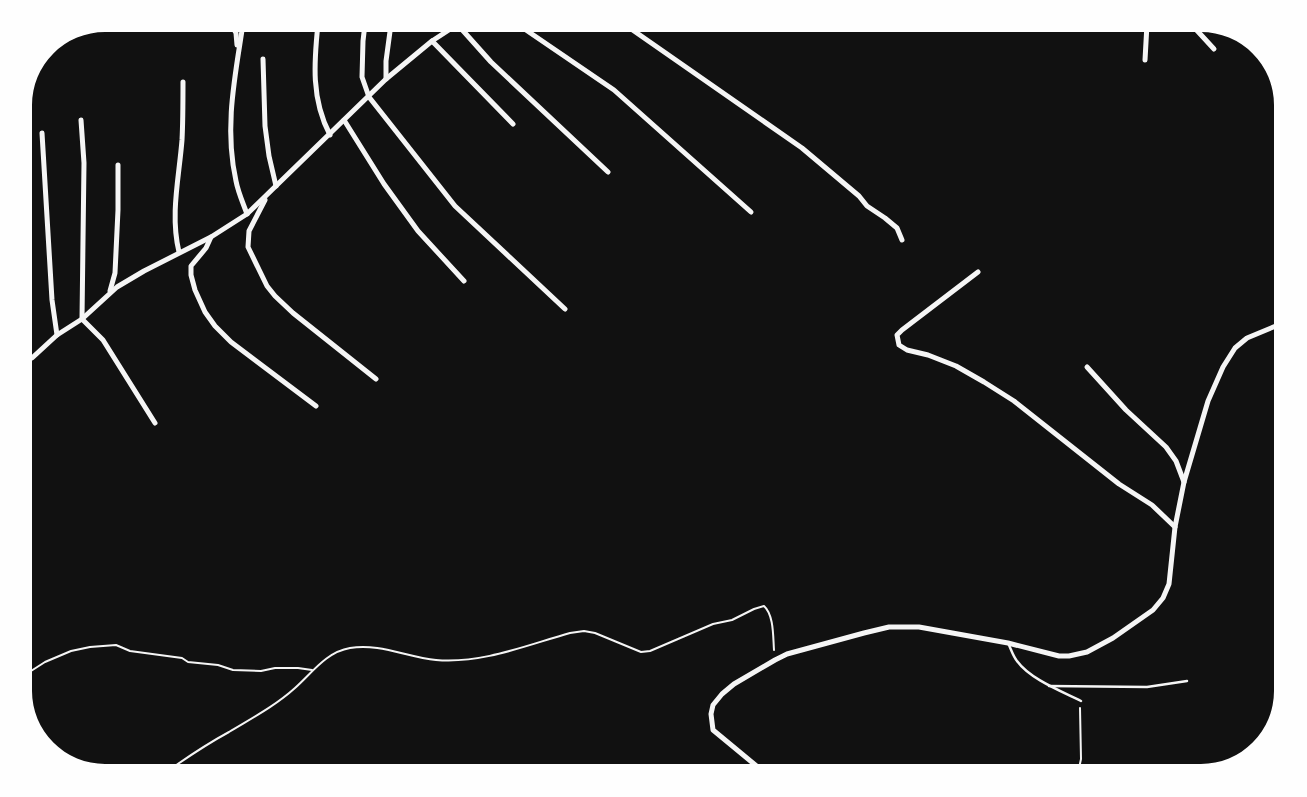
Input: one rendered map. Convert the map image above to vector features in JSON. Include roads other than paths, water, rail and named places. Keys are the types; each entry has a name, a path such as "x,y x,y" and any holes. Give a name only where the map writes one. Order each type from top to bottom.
{"street":[{"path":"236,33 237,58"},
{"path":"241,33 231,102 230,141 236,183 247,214"},
{"path":"317,33 314,84 322,118 330,135"},
{"path":"364,33 362,76 369,97 455,206 565,309"},
{"path":"386,79 386,61 391,33"},
{"path":"33,357 57,335 82,318 109,294 144,270 211,237 247,214 386,79 444,33"},
{"path":"466,33 491,62 608,172"},
{"path":"530,33 614,90 751,212"},
{"path":"637,33 802,148 859,196 867,206 897,228 902,240"},
{"path":"1145,60 1146,33"},
{"path":"1199,33 1214,49"},
{"path":"432,41 513,124"},
{"path":"263,59 264,126 276,186"},
{"path":"179,252 174,224 174,207 182,139 183,82"},
{"path":"81,120 84,163 82,318 103,340 155,422"},
{"path":"344,120 384,184 418,231 464,281"},
{"path":"42,132 52,300 57,335"},
{"path":"109,294 115,274 118,165"},
{"path":"266,197 250,231 248,247 267,286 293,313 376,379"},
{"path":"211,237 206,248 191,266 195,290 205,312 215,326 231,342 316,406"},
{"path":"978,272 902,330 897,335 899,345 907,350 928,355 956,366 1007,396 1119,484 1156,508 1175,526"},
{"path":"754,764 713,730 711,714 713,705 734,684 787,654 889,628 919,627 1059,656 1087,652 1113,638 1154,610 1163,598 1169,584 1175,526 1184,482 1208,401 1223,368 1235,348 1247,338 1274,328"},
{"path":"1087,367 1126,410 1166,447 1176,461 1184,482"}],"lane":[{"path":"1008,644 1017,661 1028,672 1049,686 1081,701"},
{"path":"1049,686 1146,687 1187,681"}]}
